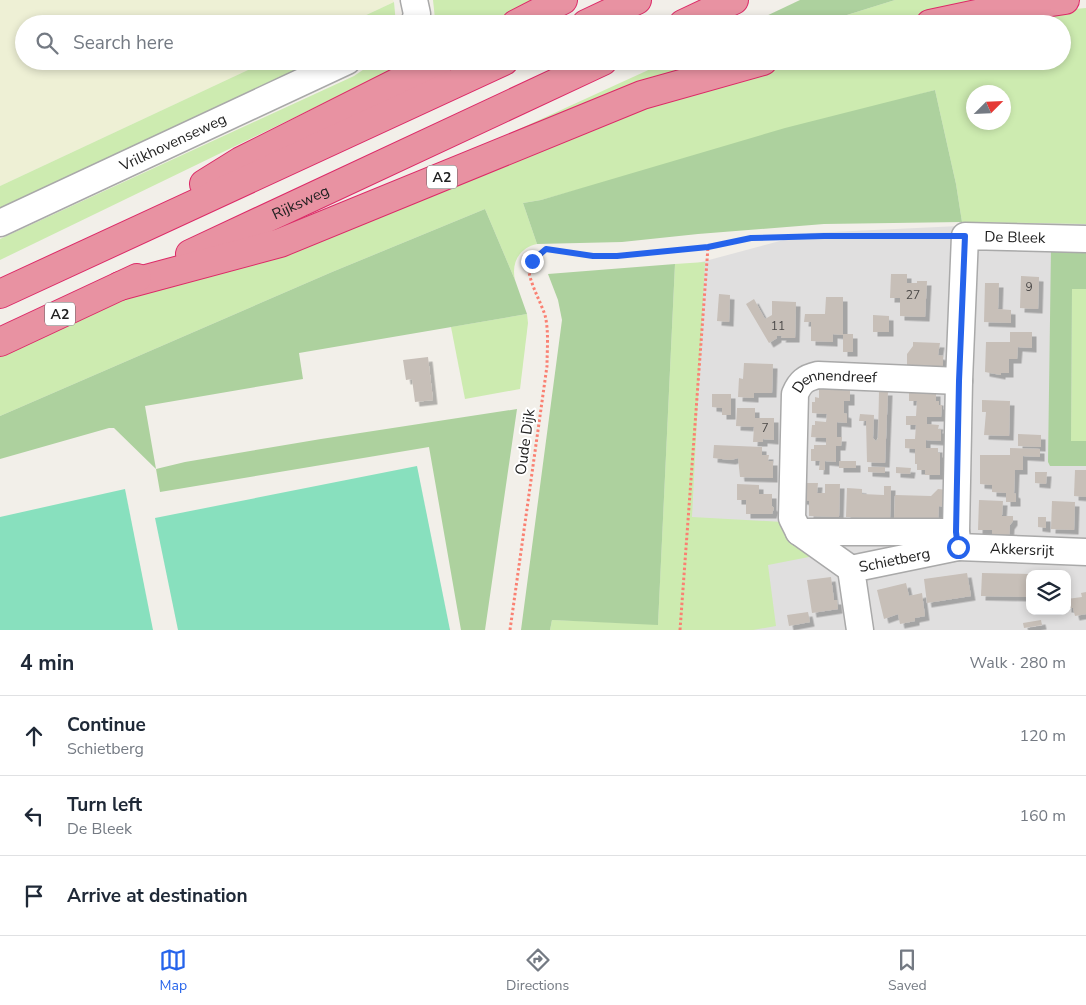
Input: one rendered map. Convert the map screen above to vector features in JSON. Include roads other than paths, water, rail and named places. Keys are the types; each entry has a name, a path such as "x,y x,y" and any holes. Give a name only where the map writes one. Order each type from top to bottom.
{"highway":[{"path":"534,15 563,0"},
{"path":"605,15 637,0"},
{"path":"702,15 734,0"},
{"path":"972,15 1065,0"},
{"path":"100,248 241,161 422,70"},
{"path":"0,294 485,70"},
{"name":"Rijksweg","path":"0,342 584,70"},
{"name":"A2","path":"120,286 280,243 642,95 731,70"}],"street":[{"path":"414,0 417,15"},
{"name":"Vrilkhovenseweg","path":"0,223 328,70"},
{"name":"De Bleek","path":"959,381 965,236 1086,239"},
{"name":"Dennendreef","path":"799,532 792,518 795,394 799,384 807,378 818,376 959,381"},
{"path":"799,532 957,539 959,381"},
{"path":"799,532 851,569"},
{"name":"Akkersrijt","path":"957,539 1086,552"},
{"name":"Schietberg","path":"860,630 851,569 957,539"}]}
